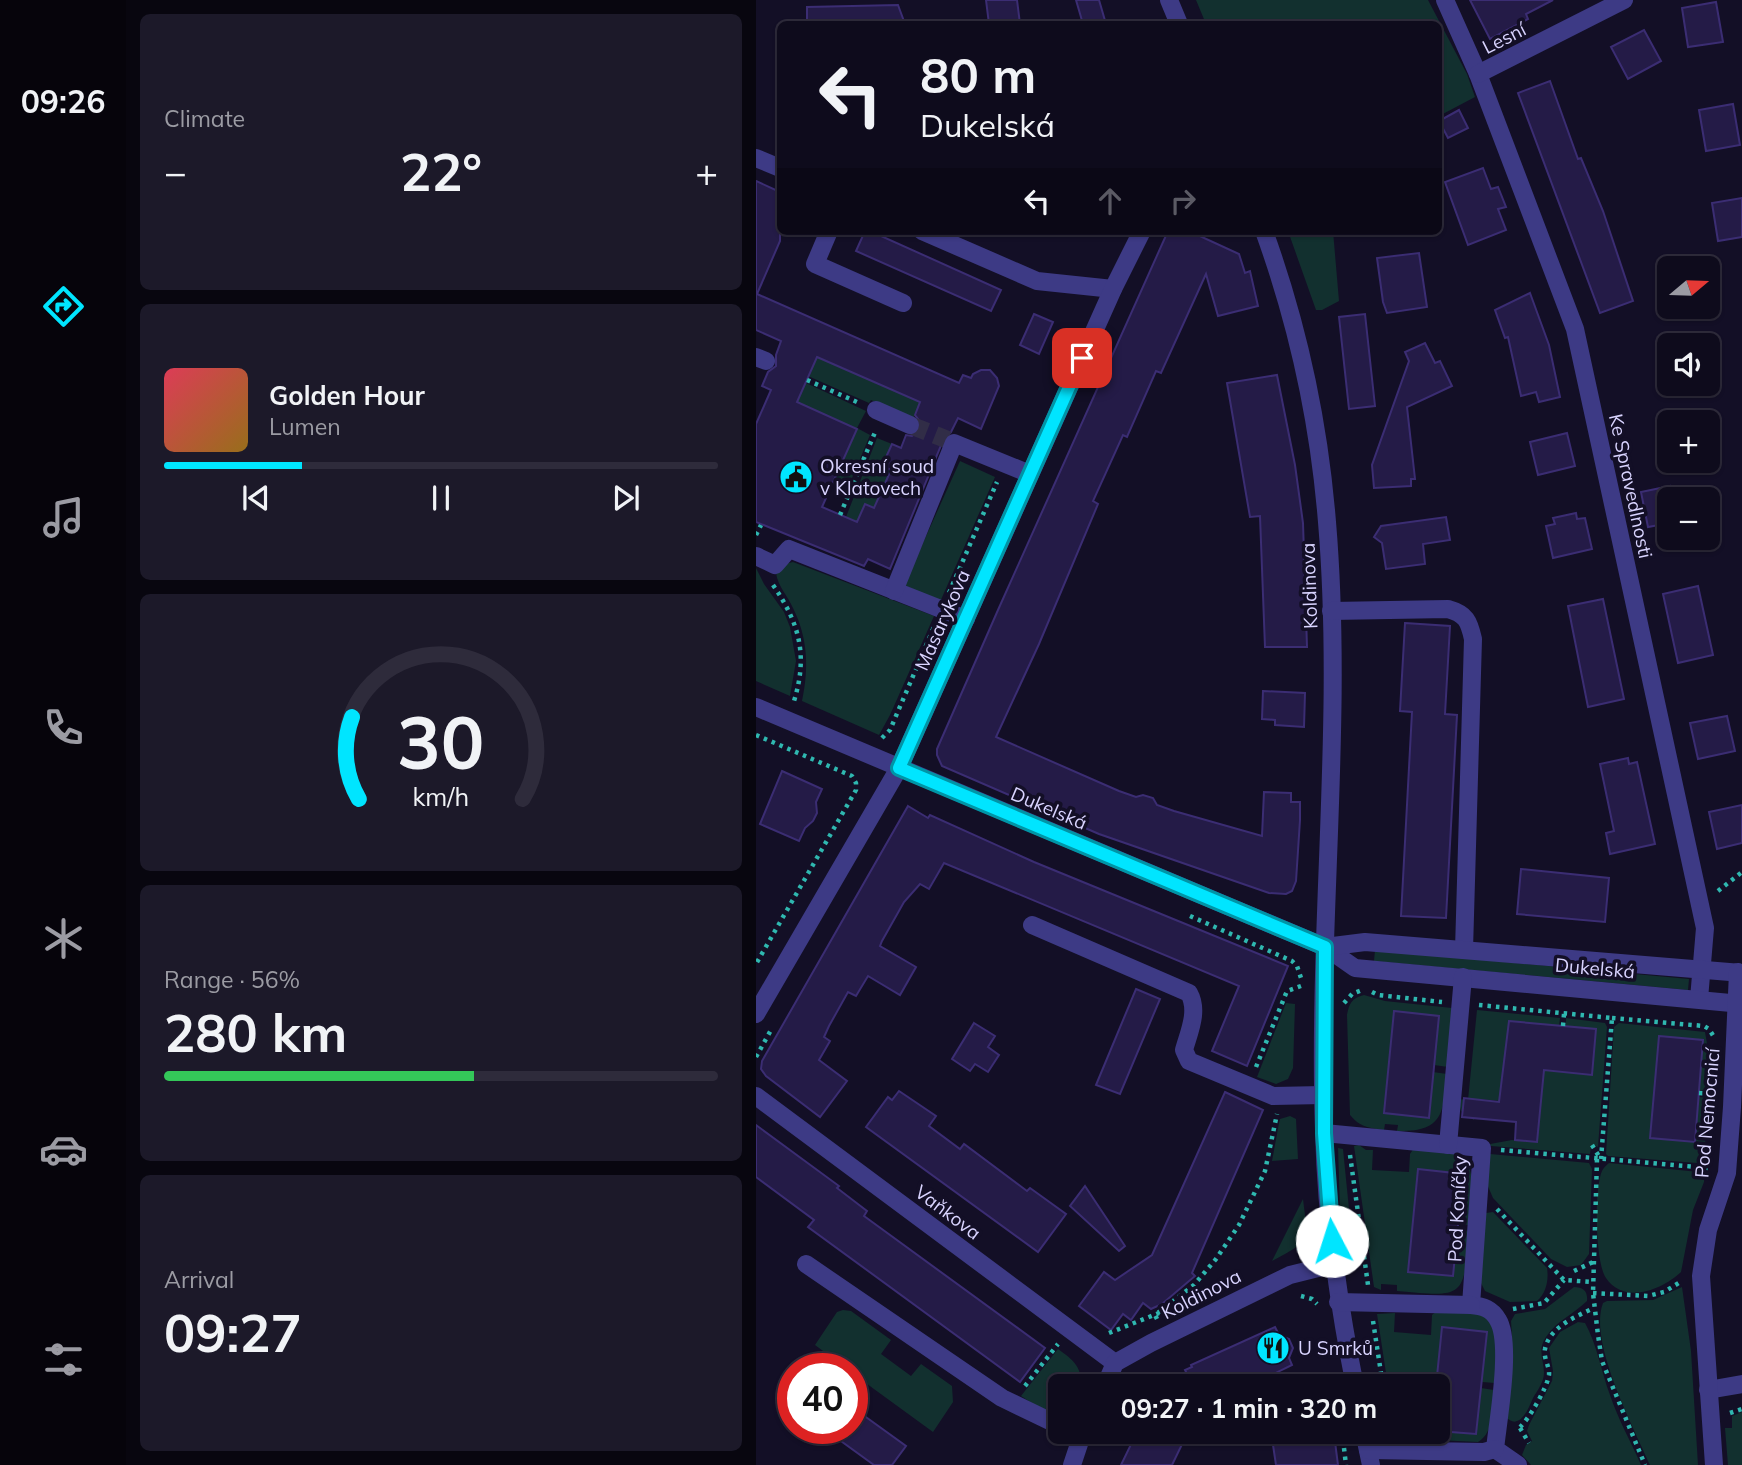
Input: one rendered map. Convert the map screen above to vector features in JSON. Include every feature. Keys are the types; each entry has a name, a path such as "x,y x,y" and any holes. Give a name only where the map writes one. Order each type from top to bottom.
{"street":[{"path":"1169,0 1178,21"},
{"name":"Ke Spravedlnosti","path":"1445,0 1478,74 1576,329 1706,928 1699,999"},
{"name":"Lesní","path":"1478,74 1624,0"},
{"path":"756,158 777,167"},
{"path":"827,235 815,264 904,303"},
{"path":"931,235 1037,282 1113,289"},
{"name":"Masarykova","path":"756,1014 899,768 1113,289 1140,235"},
{"name":"Koldinova","path":"1265,235 1294,325 1315,420 1327,522 1332,611 1325,947"},
{"path":"879,412 910,425"},
{"path":"894,591 951,441 1030,474"},
{"path":"759,558 775,565 789,550 966,619"},
{"path":"1332,611 1448,609 1465,615 1470,624 1474,639 1464,950"},
{"name":"Dukelská","path":"756,707 1325,947 1355,968 1739,1004"},
{"path":"1032,925 1189,993 1194,1012 1184,1050 1189,1061 1273,1096 1323,1096"},
{"name":"Dukelská","path":"1325,947 1365,942 1740,973"},
{"path":"1325,947 1324,1133 1338,1302 1353,1374"},
{"name":"Pod Nemocnicí","path":"1714,1465 1701,1276 1708,1230 1727,1173 1740,973"},
{"path":"1448,1145 1464,977"},
{"name":"Vaňkova","path":"756,1096 1115,1363"},
{"name":"Pod Koníčky","path":"1324,1133 1482,1148 1471,1304"},
{"path":"806,1264 1012,1404 1048,1420"},
{"name":"Koldinova","path":"1115,1363 1262,1287 1312,1268 1334,1264"},
{"path":"1338,1302 1471,1304 1482,1306 1496,1316 1502,1331 1504,1354 1496,1449"},
{"path":"1110,1374 1115,1363"},
{"path":"1708,1390 1742,1384"},
{"path":"1072,1465 1077,1444"},
{"path":"1368,1449 1484,1452 1496,1449"},
{"path":"1496,1449 1518,1465"}],"path":[{"path":"807,380 879,412 840,515"},
{"path":"877,739 884,737 890,730 1005,464"},
{"path":"756,535 761,524"},
{"path":"759,558 766,577 786,605 803,654 802,672 794,702 781,696"},
{"path":"756,735 852,776 856,783 856,789 756,964"},
{"path":"1712,896 1742,872"},
{"path":"1248,1085 1287,991 1301,986"},
{"path":"1368,990 1378,995 1612,1018 1599,1159 1592,1293 1602,1361 1646,1465"},
{"path":"1563,1026 1564,1014"},
{"path":"1699,1093 1714,1095"},
{"path":"1155,1315 1194,1285 1239,1226 1265,1171 1277,1112 1285,1113"},
{"path":"1592,1145 1599,1159"},
{"path":"1482,1148 1710,1169 1727,1173"},
{"path":"1480,1190 1564,1280 1593,1282"},
{"path":"1295,1254 1306,1245 1310,1229"},
{"path":"1574,1270 1594,1262"},
{"path":"1592,1293 1648,1296 1664,1292 1685,1279 1701,1276"},
{"path":"1496,1316 1516,1308 1544,1303 1564,1280"},
{"path":"1295,1296 1305,1295 1320,1307"},
{"path":"1102,1331 1119,1331 1180,1305"},
{"path":"1496,1449 1525,1422 1547,1381 1549,1372 1545,1349 1549,1339 1565,1323 1594,1308"},
{"path":"1012,1404 1059,1343"},
{"path":"1519,1428 1529,1443"}],"green space":[{"path":"1196,0 1428,0 1439,21 1205,21"},
{"path":"1442,27 1467,74 1475,97 1442,114"},
{"path":"1289,235 1333,235 1339,301 1322,310 1316,310"},
{"path":"817,357 920,402 913,419 808,376"},
{"path":"806,383 866,411 857,428 870,435 847,490 832,484 857,429 797,402"},
{"path":"877,438 892,444 883,465 891,470 874,508 865,504 857,522 846,517"},
{"path":"960,461 995,477 940,602 904,585"},
{"path":"793,562 934,616 879,735 802,701 806,665 802,631 776,573 785,564"},
{"path":"756,568 784,612 790,627 796,661 790,696 756,681"},
{"path":"1375,950 1689,979 1688,990 1374,961"},
{"path":"1364,995 1385,1001 1452,1008 1448,1067 1434,1065 1439,1016 1394,1011 1433,1072 1447,1074 1442,1109 1438,1118 1424,1128 1397,1131 1398,1125 1385,1124 1384,1130 1361,1124 1350,1115 1347,1015 1352,1002"},
{"path":"1286,1003 1295,1004 1293,1068 1288,1079 1276,1084 1257,1077"},
{"path":"1477,1010 1560,1018 1559,1026 1566,1027 1566,1018 1605,1023 1607,1027 1598,1147 1591,1147 1590,1154 1491,1146 1490,1144 1512,1140 1536,1142 1541,1104 1477,1099 1474,1120 1461,1111 1458,1099 1468,1100"},
{"path":"1619,1023 1705,1032 1709,1055 1707,1091 1699,1090 1703,1040 1659,1036 1650,1138 1695,1142 1699,1097 1707,1098 1704,1156 1697,1163 1606,1154 1614,1027"},
{"path":"1290,1116 1296,1119 1298,1159 1272,1161 1280,1119"},
{"path":"1359,1145 1366,1150 1373,1150 1372,1170 1409,1172 1410,1154 1414,1148 1448,1151 1459,1155 1466,1162 1472,1181 1470,1225 1458,1224 1463,1174 1418,1170 1408,1271 1457,1230 1470,1231 1465,1270 1456,1289 1436,1294 1397,1291 1397,1285 1381,1284 1381,1290 1374,1287 1354,1146"},
{"path":"1338,1148 1343,1149 1349,1209 1340,1209"},
{"path":"1490,1154 1589,1163 1592,1169 1589,1254 1581,1265 1567,1267 1551,1259 1493,1198 1487,1184"},
{"path":"1609,1163 1699,1172 1704,1176 1693,1210 1681,1272 1654,1289 1633,1293 1623,1291 1606,1278 1602,1270 1597,1225 1598,1193 1602,1171"},
{"path":"1303,1199 1306,1223 1304,1238 1294,1249 1272,1261"},
{"path":"1493,1212 1547,1268 1546,1286 1537,1301 1510,1302 1485,1291 1480,1281 1486,1213"},
{"path":"1574,1287 1584,1290 1587,1301 1555,1326 1546,1337 1541,1351 1544,1373 1542,1383 1522,1418 1515,1422 1510,1420 1505,1416 1511,1321 1515,1314 1545,1309"},
{"path":"1682,1287 1691,1351 1698,1465 1650,1465 1607,1362 1600,1320 1603,1303 1653,1300"},
{"path":"851,1311 891,1340 881,1354 911,1376 921,1364 952,1386 953,1402 933,1432 868,1385 868,1353 826,1353 815,1345 837,1312"},
{"path":"1437,1311 1467,1312 1482,1314 1489,1320 1497,1346 1495,1383 1482,1382 1487,1332 1442,1328 1437,1374 1386,1374 1377,1314 1395,1313 1394,1332 1431,1335 1432,1315"},
{"path":"1578,1322 1585,1323 1589,1331 1613,1404 1641,1465 1531,1465 1522,1455 1526,1445 1532,1441 1527,1431 1529,1425 1552,1381 1549,1348 1560,1332"},
{"path":"1058,1349 1076,1364 1080,1374 1048,1374 1048,1413 1021,1396"},
{"path":"1481,1388 1494,1390 1490,1426 1483,1438 1478,1442 1450,1441 1450,1432 1476,1434"},
{"path":"1742,1412 1742,1465 1728,1465 1725,1428 1732,1428 1732,1416"}],"building":[{"path":"986,0 1017,0 1020,21 989,21"},
{"path":"1076,0 1099,0 1105,21 1082,21"},
{"path":"1470,0 1553,0 1526,14 1528,19 1490,39"},
{"path":"1716,2 1723,42 1688,47 1682,8"},
{"path":"898,5 904,21 807,21 807,7"},
{"path":"1644,30 1661,61 1628,79 1611,47"},
{"path":"1550,81 1578,159 1581,158 1603,211 1633,301 1600,313 1518,93"},
{"path":"1733,104 1740,145 1706,151 1699,110"},
{"path":"1459,110 1468,128 1448,138 1442,127 1442,119"},
{"path":"1483,168 1491,189 1498,187 1506,207 1498,209 1506,230 1468,245 1445,182"},
{"path":"756,181 777,191 777,235 780,235 780,241 757,294 959,383 963,375 971,378 981,370 990,370 997,378 999,386 981,429 958,418 951,432 944,438 890,569 868,559 864,566 756,522 756,424 771,390 762,386 768,372 776,366 776,355 781,341 756,330","holes":["817,357 920,402 915,415 921,423 920,430 912,436 906,435 901,448 892,444 882,466 891,470 874,508 865,504 857,522 822,507 857,429 797,402"]},
{"path":"1742,198 1742,237 1718,241 1712,203"},
{"path":"863,235 879,235 1001,290 991,311 856,251"},
{"path":"1166,235 1198,235 1239,254 1245,273 1250,271 1258,306 1218,316 1206,274 1161,373 1156,371 1127,437 1123,435 1093,501 1098,504 996,737 1119,791 1136,797 1143,795 1153,798 1157,805 1174,811 1262,836 1264,792 1291,793 1291,802 1300,802 1296,881 1292,891 1286,894 1269,893 1099,834 942,766 937,749"},
{"path":"1419,253 1427,307 1387,313 1377,258"},
{"path":"1530,293 1549,345 1560,397 1539,402 1536,392 1521,396 1508,337 1505,338 1495,310"},
{"path":"1034,314 1053,322 1039,354 1020,345"},
{"path":"1365,314 1375,406 1349,409 1339,317"},
{"path":"1425,343 1435,363 1440,361 1452,386 1407,407 1415,479 1411,479 1411,486 1374,488 1372,465 1409,361 1405,352"},
{"path":"1277,375 1295,465 1303,523 1307,647 1265,647 1260,516 1250,517 1227,383"},
{"path":"1567,433 1575,466 1538,475 1530,442"},
{"path":"1657,489 1657,525 1648,527 1641,492"},
{"path":"1576,513 1577,519 1585,518 1592,549 1553,558 1546,526 1555,524 1553,518"},
{"path":"1446,517 1450,540 1423,544 1425,564 1386,569 1382,543 1374,537 1381,526"},
{"path":"1698,586 1713,655 1678,663 1663,594"},
{"path":"1603,599 1624,699 1588,707 1568,606"},
{"path":"1405,623 1450,626 1445,714 1457,715 1446,918 1401,916 1412,712 1400,711"},
{"path":"1263,691 1305,693 1304,727 1275,725 1275,720 1262,719"},
{"path":"1727,716 1735,751 1698,759 1690,723"},
{"path":"1628,758 1629,764 1637,762 1655,844 1610,854 1606,833 1614,831 1600,764"},
{"path":"782,771 822,789 816,802 817,813 799,841 760,824"},
{"path":"1742,805 1742,843 1717,849 1709,812"},
{"path":"908,806 928,818 930,815 1034,862 1288,966 1247,1066 1212,1051 1239,986 944,863 929,889 920,884 904,902 880,946 916,967 900,995 868,976 856,996 848,992 829,1026 824,1037 830,1041 819,1060 847,1081 820,1117 766,1076 761,1069 762,1061"},
{"path":"1521,869 1609,878 1605,922 1517,914"},
{"path":"1136,989 1160,999 1120,1094 1096,1085"},
{"path":"1394,1011 1439,1016 1429,1118 1384,1113"},
{"path":"1509,1021 1596,1029 1592,1075 1544,1070 1537,1142 1515,1140 1516,1122 1462,1117 1464,1098 1499,1102"},
{"path":"974,1023 995,1036 988,1047 999,1055 988,1072 975,1064 970,1071 952,1059"},
{"path":"1659,1036 1703,1040 1695,1142 1650,1138"},
{"path":"899,1091 936,1116 929,1126 960,1149 964,1144 1027,1191 1030,1188 1066,1214 1038,1252 866,1127 888,1097 892,1100"},
{"path":"1225,1092 1263,1110 1192,1273 1195,1276 1162,1304 1151,1309 1143,1303 1131,1320 1123,1314 1111,1330 1079,1306 1104,1272 1115,1280 1152,1255"},
{"path":"756,1125 839,1186 837,1188 867,1211 864,1216 1045,1348 1020,1382 808,1227 814,1220 756,1177"},
{"path":"1418,1169 1463,1174 1453,1276 1408,1272"},
{"path":"1085,1186 1125,1246 1119,1251 1070,1206"},
{"path":"1275,1327 1279,1335 1289,1339 1293,1348 1289,1358 1292,1365 1274,1374 1187,1374 1185,1370 1192,1367 1191,1365"},
{"path":"1442,1327 1487,1332 1476,1434 1450,1432 1450,1374 1437,1374"},
{"path":"868,1419 906,1446 892,1465 874,1465 845,1444 868,1444"},
{"path":"1131,1444 1182,1444 1172,1465 1121,1465"},
{"path":"1335,1444 1338,1465 1276,1465 1273,1445"}],"tunnel":[{"path":"910,425 948,440"}],"place":[{"name":"Okresní soud v Klatovech","path":"796,477"},
{"name":"U Smrků","path":"1273,1348"}],"route":[{"path":"1082,358 899,768 1325,947 1324,1133 1332,1241"}]}
